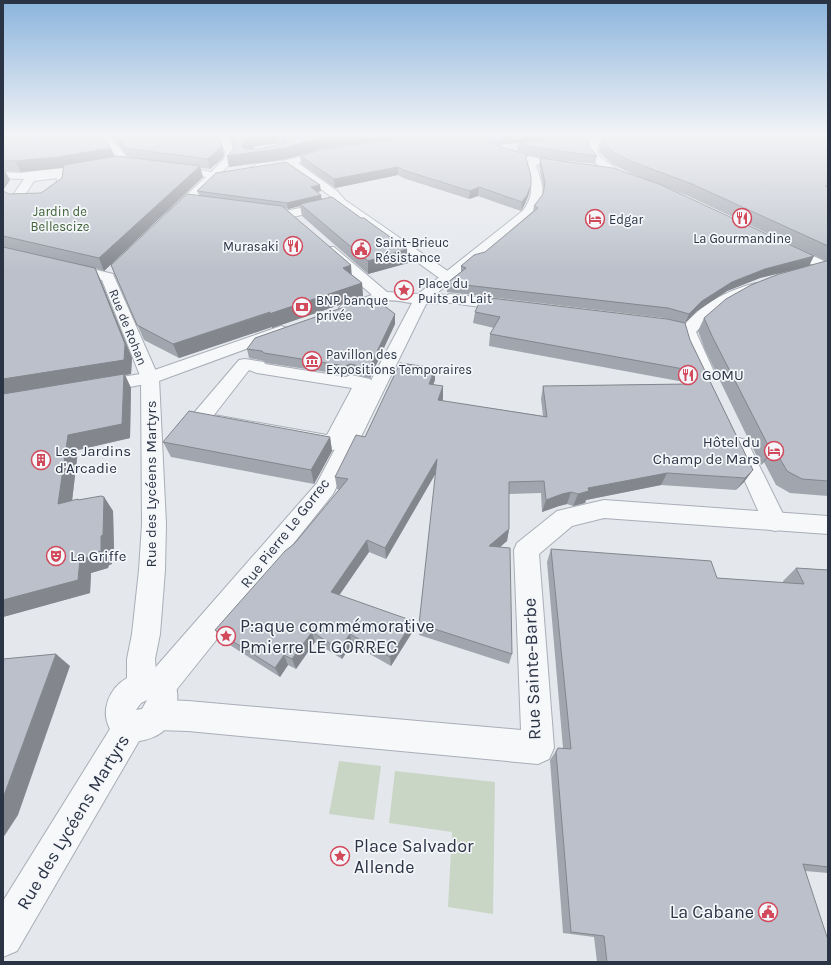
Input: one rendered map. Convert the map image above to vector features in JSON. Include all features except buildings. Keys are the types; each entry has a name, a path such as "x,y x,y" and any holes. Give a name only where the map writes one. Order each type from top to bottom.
{"street":[{"path":"3,199 18,180"},
{"path":"164,222 208,180"},
{"path":"315,180 333,193 341,202 447,277"},
{"path":"421,299 529,212 537,203 538,189 535,180"},
{"path":"187,200 203,202"},
{"path":"301,225 285,214 341,202"},
{"path":"318,240 383,296"},
{"path":"774,242 827,268"},
{"name":"Rue de Rohan","path":"57,265 112,273 150,378"},
{"path":"805,273 827,268"},
{"path":"711,386 682,329 696,321 724,299 768,283"},
{"path":"330,314 383,296 421,299 450,299 521,308"},
{"name":"Rue Pierre Le Gorrec","path":"147,704 325,488 421,299"},
{"path":"80,390 150,378 293,327"},
{"path":"245,364 268,370 350,383 351,381 364,383 333,443 200,419 245,364"},
{"name":"Rue des Lycéens Martyrs","path":"3,938 147,704 141,659 146,634 152,570 154,524 150,378"},
{"path":"731,429 775,522"},
{"name":"Rue Sainte-Barbe","path":"147,704 188,716 538,748 526,550 565,518 604,509 828,525"}],"green space":[{"path":"339,761 381,766 374,820 329,814"},
{"path":"395,771 495,782 493,914 448,907 452,832 389,823"}],"place":[{"name":"La Gourmandine","path":"742,218"},
{"name":"Edgar","path":"595,219"},
{"name":"Murasaki","path":"293,246"},
{"name":"Saint-Brieuc Résistance","path":"361,249"},
{"name":"Place du Puits au Lait","path":"404,290"},
{"name":"BNP banque privée","path":"302,307"},
{"name":"Pavillon des Expositions Temporaires","path":"312,361"},
{"name":"GOMU","path":"688,375"},
{"name":"Hôtel du Champ de Mars","path":"774,451"},
{"name":"Les Jardins d'Arcadie","path":"41,460"},
{"name":"La Griffe","path":"56,556"},
{"name":"P:aque commémorative Pmierre LE GORREC","path":"226,636"},
{"name":"Place Salvador Allende","path":"340,856"},
{"name":"La Cabane","path":"768,912"}],"park label":[{"name":"Jardin de Bellescize","path":"60,218"}]}
